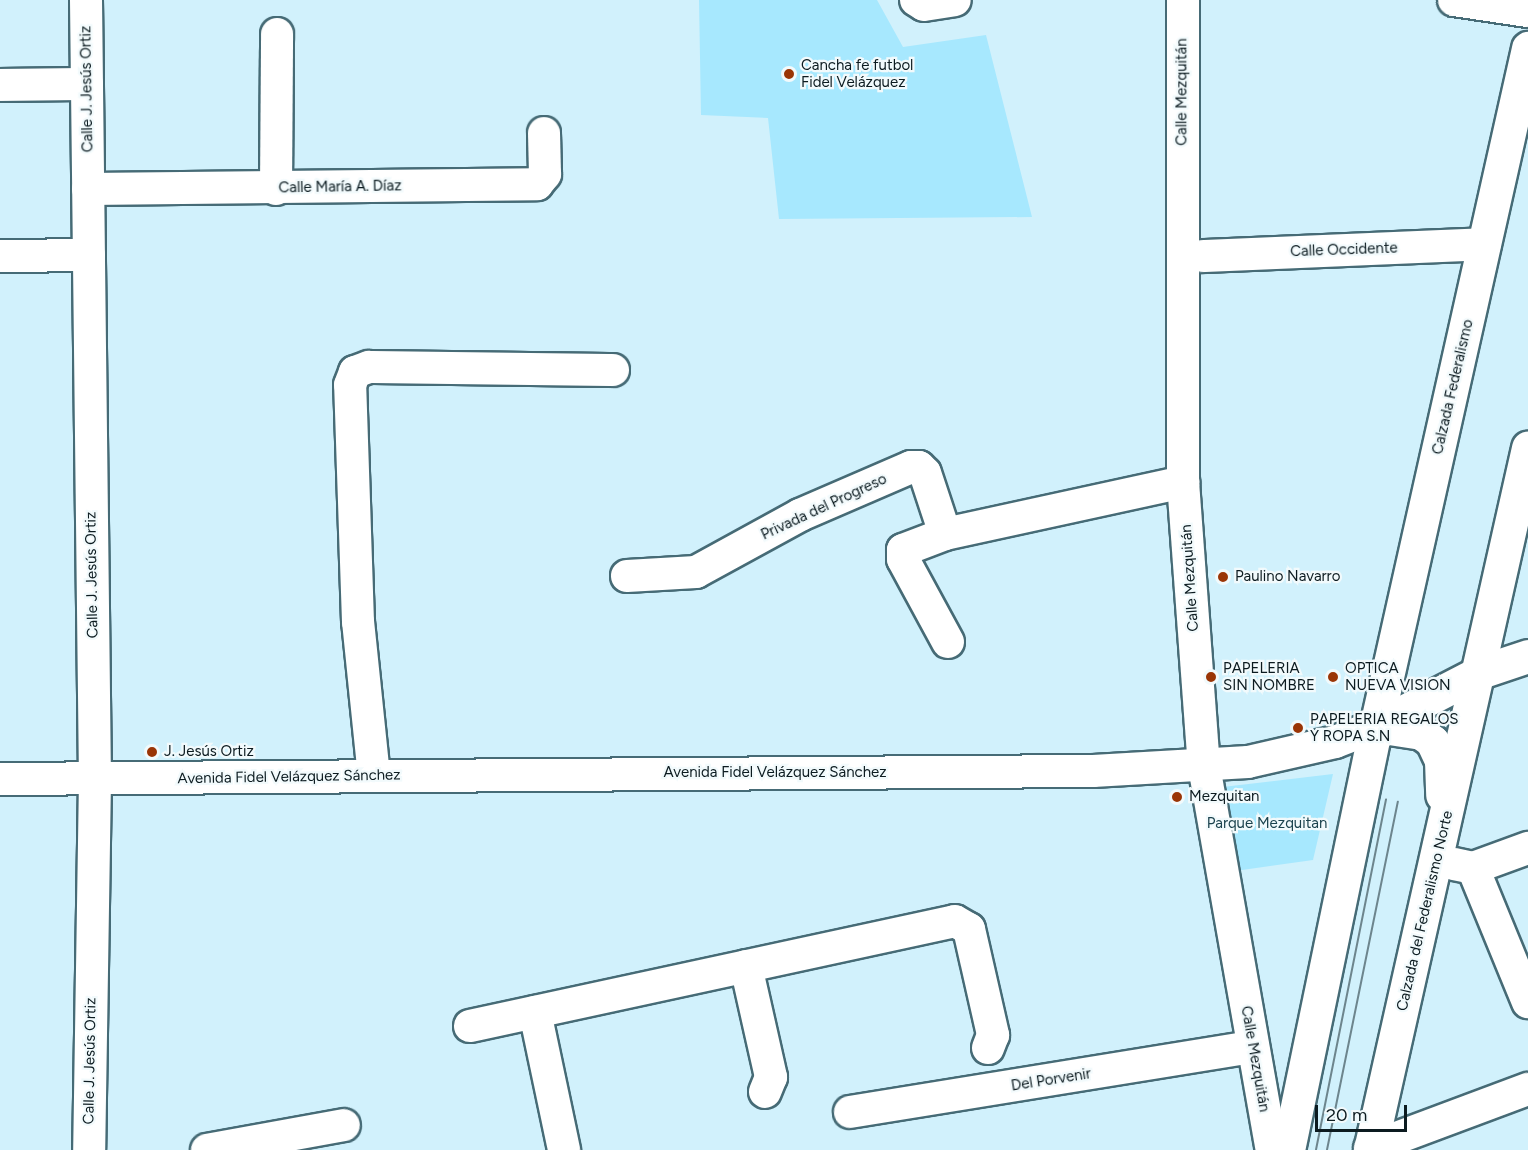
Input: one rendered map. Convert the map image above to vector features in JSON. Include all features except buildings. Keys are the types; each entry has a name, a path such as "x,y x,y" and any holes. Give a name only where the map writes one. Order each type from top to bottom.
{"main road":[{"name":"Calzada Federalismo","path":"1376,726 1528,48"},
{"path":"1480,672 1528,448"},
{"name":"Avenida Fidel Velázquez Sánchez","path":"1376,726 1480,672 1528,656"},
{"name":"Calzada del Federalismo Norte","path":"1370,1149 1480,672"},
{"path":"1288,1150 1376,726 1421,733 1437,749 1441,760 1441,846"}],"street":[{"name":"Calle J. Jesús Ortiz","path":"86,0 95,779 89,1150"},
{"path":"920,3 955,0"},
{"name":"Calle Mezquitán","path":"1183,0 1183,482 1203,766 1272,1150"},
{"path":"1454,0 1528,11"},
{"path":"276,189 277,34"},
{"path":"0,85 87,84"},
{"name":"Calle María A. Díaz","path":"88,189 276,189 537,184 545,174 544,133"},
{"name":"Calle Occidente","path":"1203,256 1485,244"},
{"path":"0,256 89,255"},
{"path":"374,776 357,622 350,385 355,372 369,367 613,370"},
{"name":"Privada del Progreso","path":"627,576 696,572 800,515 911,467 919,467 924,473 945,534"},
{"path":"948,642 903,559 903,550 945,534 1183,482"},
{"name":"Avenida Fidel Velázquez Sánchez","path":"0,779 1081,771 1203,766 1292,755 1376,726"},
{"path":"1441,846 1473,867 1528,1002"},
{"path":"1473,867 1528,848"},
{"path":"470,1026 963,922 969,929 993,1035 987,1048"},
{"path":"746,966 771,1077 765,1092"},
{"path":"535,1012 564,1150"},
{"name":"Del Porvenir","path":"850,1112 1252,1047"},
{"path":"1370,1149 1528,1089"},
{"path":"207,1150 344,1125"}],"green space":[{"path":"699,0 877,0 903,47 986,35 1032,217 779,219 768,118 701,115"},
{"name":"Parque Mezquitan","path":"1333,774 1313,860 1228,872 1214,788"}],"tram line":[{"path":"1316,1150 1386,800"},
{"path":"1327,1150 1398,802"}],"place":[{"name":"Cancha fe futbol Fidel Velázquez","path":"789,74"},
{"name":"Paulino Navarro","path":"1223,577"},
{"name":"PAPELERIA SIN NOMBRE","path":"1211,677"},
{"name":"OPTICA NUEVA VISION","path":"1333,677"},
{"name":"PAPELERIA REGALOS Y ROPA S.N","path":"1298,728"},
{"name":"J. Jesús Ortiz","path":"152,752"},
{"name":"Mezquitan","path":"1177,797"}]}
